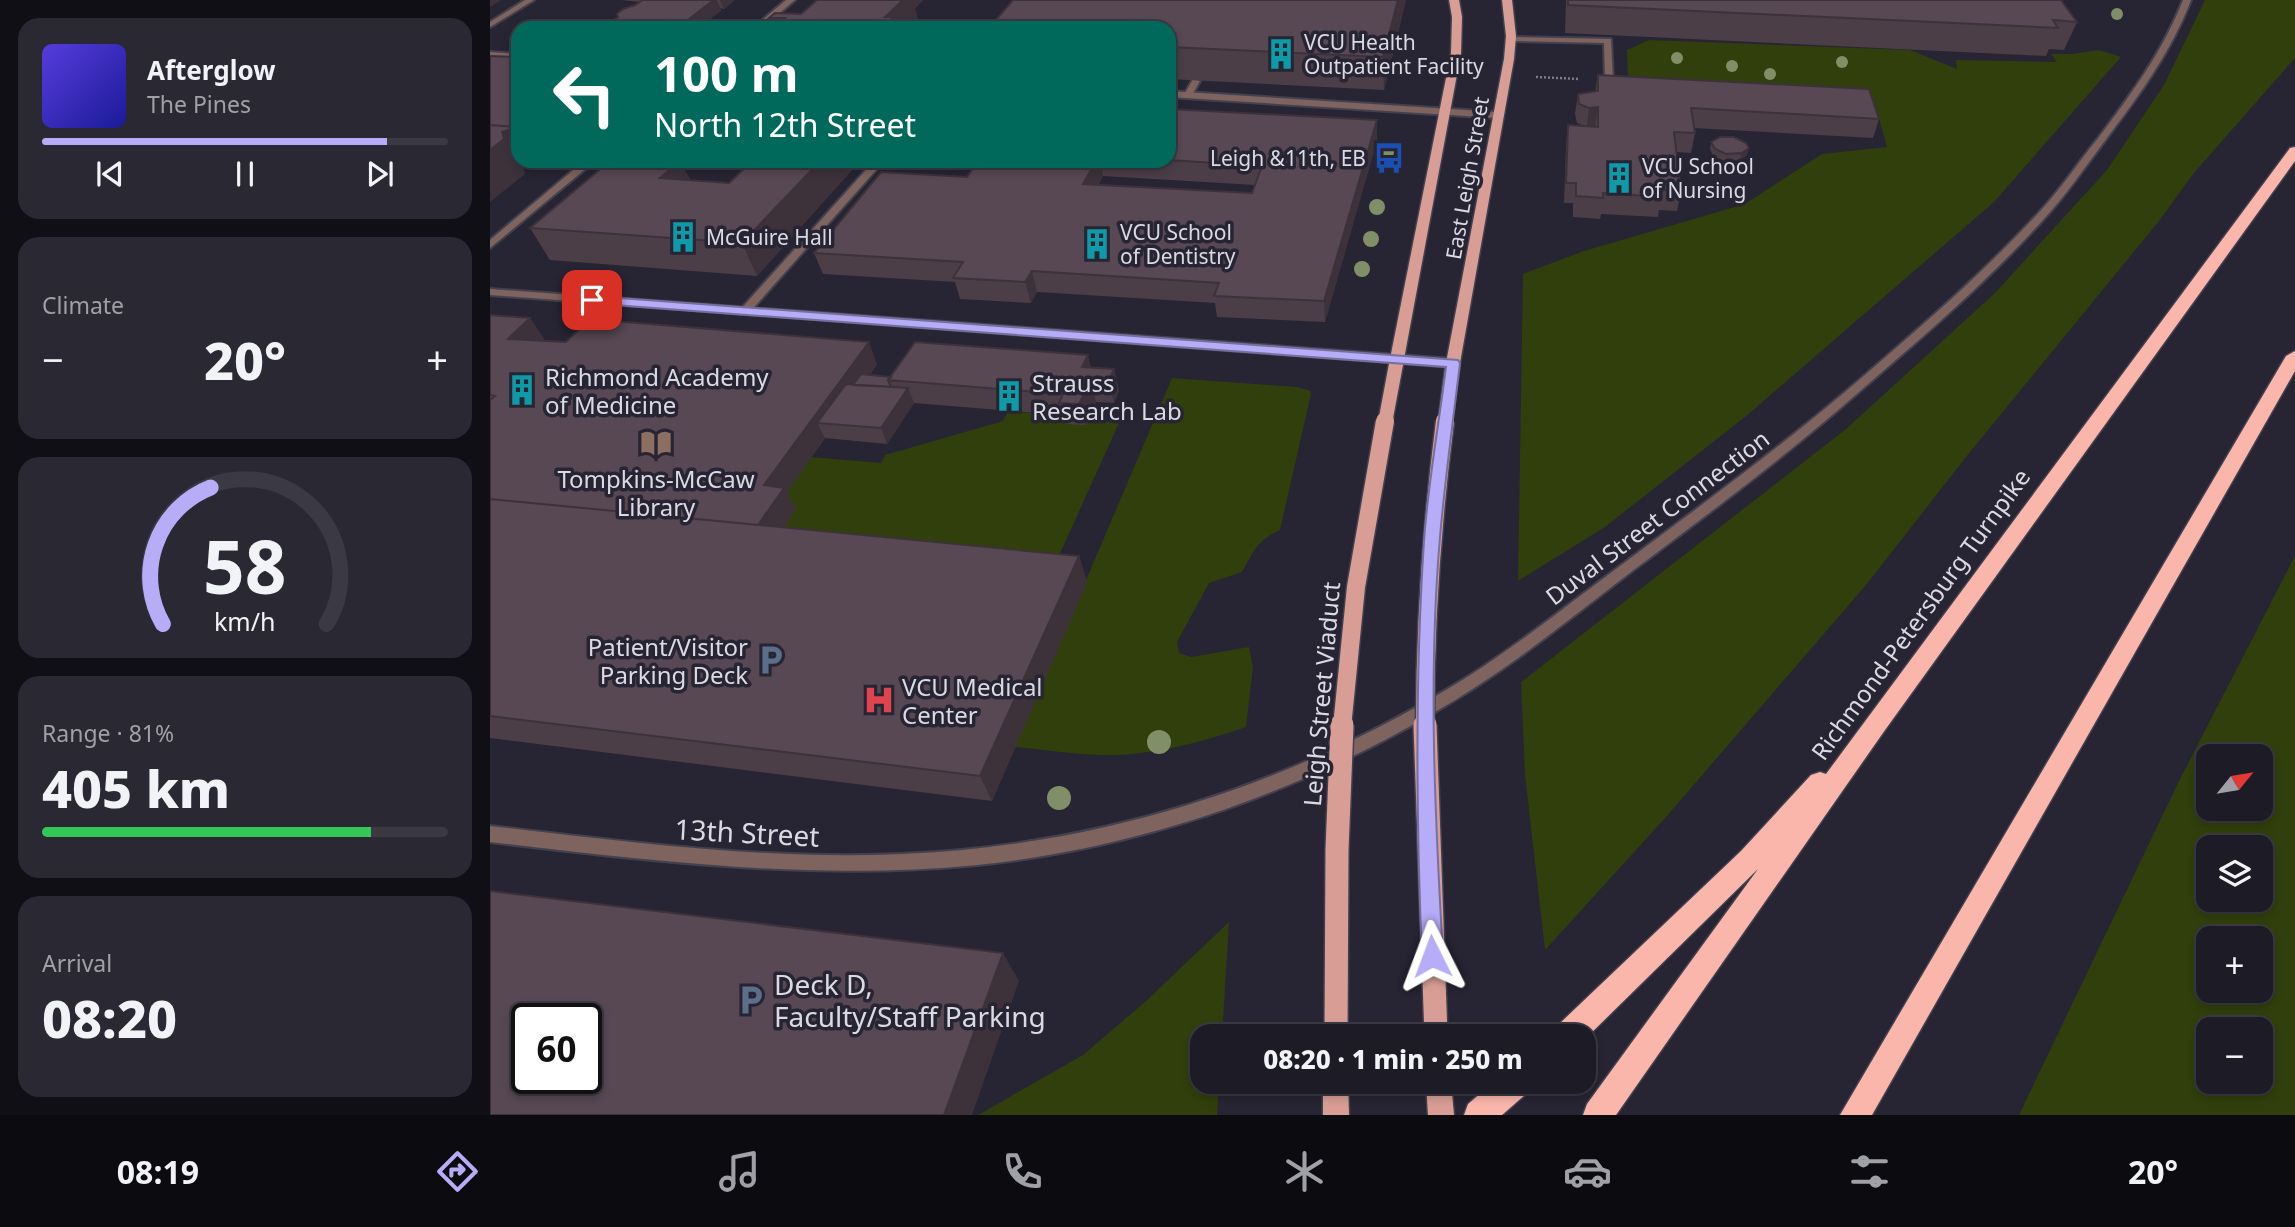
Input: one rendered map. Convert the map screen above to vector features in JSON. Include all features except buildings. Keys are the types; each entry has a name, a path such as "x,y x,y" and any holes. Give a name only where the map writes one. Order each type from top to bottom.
{"highway":[{"name":"Richmond-Petersburg Turnpike","path":"1598,1115 1877,723 2295,151"},
{"path":"1855,1115 2295,356"},
{"path":"1579,1024 1750,859 1877,723"},
{"path":"1479,1115 1503,1094"}],"main road":[{"name":"East Leigh Street","path":"1397,359 1458,41 1454,0"},
{"name":"East Leigh Street","path":"1454,363 1511,39 1507,0"},
{"name":"Leigh Street Viaduct","path":"1336,1024 1341,753 1347,661 1362,551 1397,359"},
{"path":"1435,1024 1427,850 1426,681 1432,538 1454,363"},
{"path":"1336,1094 1336,1115"},
{"path":"1440,1094 1441,1115"}],"street":[{"path":"490,25 530,0"},
{"path":"766,21 791,0"},
{"name":"Duval Street Connection","path":"1003,854 1153,824 1220,806 1306,772 1397,726 1462,688 1523,647 1783,451 1962,295 2050,206 2122,112 2168,45 2187,0"},
{"path":"1511,39 1608,41 1609,80"},
{"path":"490,54 511,56"},
{"path":"1188,95 1196,81"},
{"path":"1176,94 1497,115"},
{"path":"490,245 582,168"},
{"path":"744,312 873,168"},
{"path":"490,292 1454,363"},
{"name":"13th Street","path":"490,834 716,859 812,863 907,862 1003,854"}],"path":[{"path":"1532,77 1609,80"}],"green space":[{"path":"2205,0 2295,0 2295,58 2193,174 2159,221 1966,457 1866,585 1666,817 1545,950 1525,775 1521,682 1846,429 1995,293 2107,170 2164,85"},
{"path":"1649,40 1910,50 1957,69 1956,60 2057,62 2051,54 2099,50 2121,57 1994,202 1745,417 1605,527 1518,581 1523,274 1584,251 1745,204 1822,154 1887,147 1876,108 1595,94 1596,81 1628,82 1627,50"},
{"path":"1172,378 1296,387 1309,390 1311,394 1280,530 1260,543 1242,572 1209,583 1177,642 1179,653 1191,657 1249,647 1253,667 1246,727 1180,746 1125,755 1078,754 1015,747"},
{"path":"1008,411 1069,416 1084,425 1087,420 1119,423 1049,578 768,550 776,507 811,457 881,463 885,455 1003,421"},
{"path":"2295,556 2295,1115 2019,1115 2196,748 2196,821 2273,821 2273,744 2198,744"},
{"path":"1229,922 1223,1024 1190,1024 1190,1094 1218,1094 1217,1115 978,1115 1083,1055 1146,1001"}],"place":[{"name":"VCU Health Outpatient Facility","path":"1281,54"},
{"name":"Leigh &11th, EB","path":"1389,158"},
{"name":"VCU School of Nursing","path":"1619,178"},
{"name":"McGuire Hall","path":"683,237"},
{"name":"VCU School of Dentistry","path":"1097,244"},
{"name":"Richmond Academy of Medicine","path":"522,390"},
{"name":"Strauss Research Lab","path":"1009,396"},
{"name":"Tompkins-McCaw Library","path":"656,443"},
{"name":"Patient/Visitor Parking Deck","path":"771,660"},
{"name":"VCU Medical Center","path":"879,700"},
{"name":"Deck D, Faculty/Staff Parking","path":"751,1000"}],"route":[{"path":"592,300 1454,363 1432,538 1426,681 1427,850 1432,956"}]}
